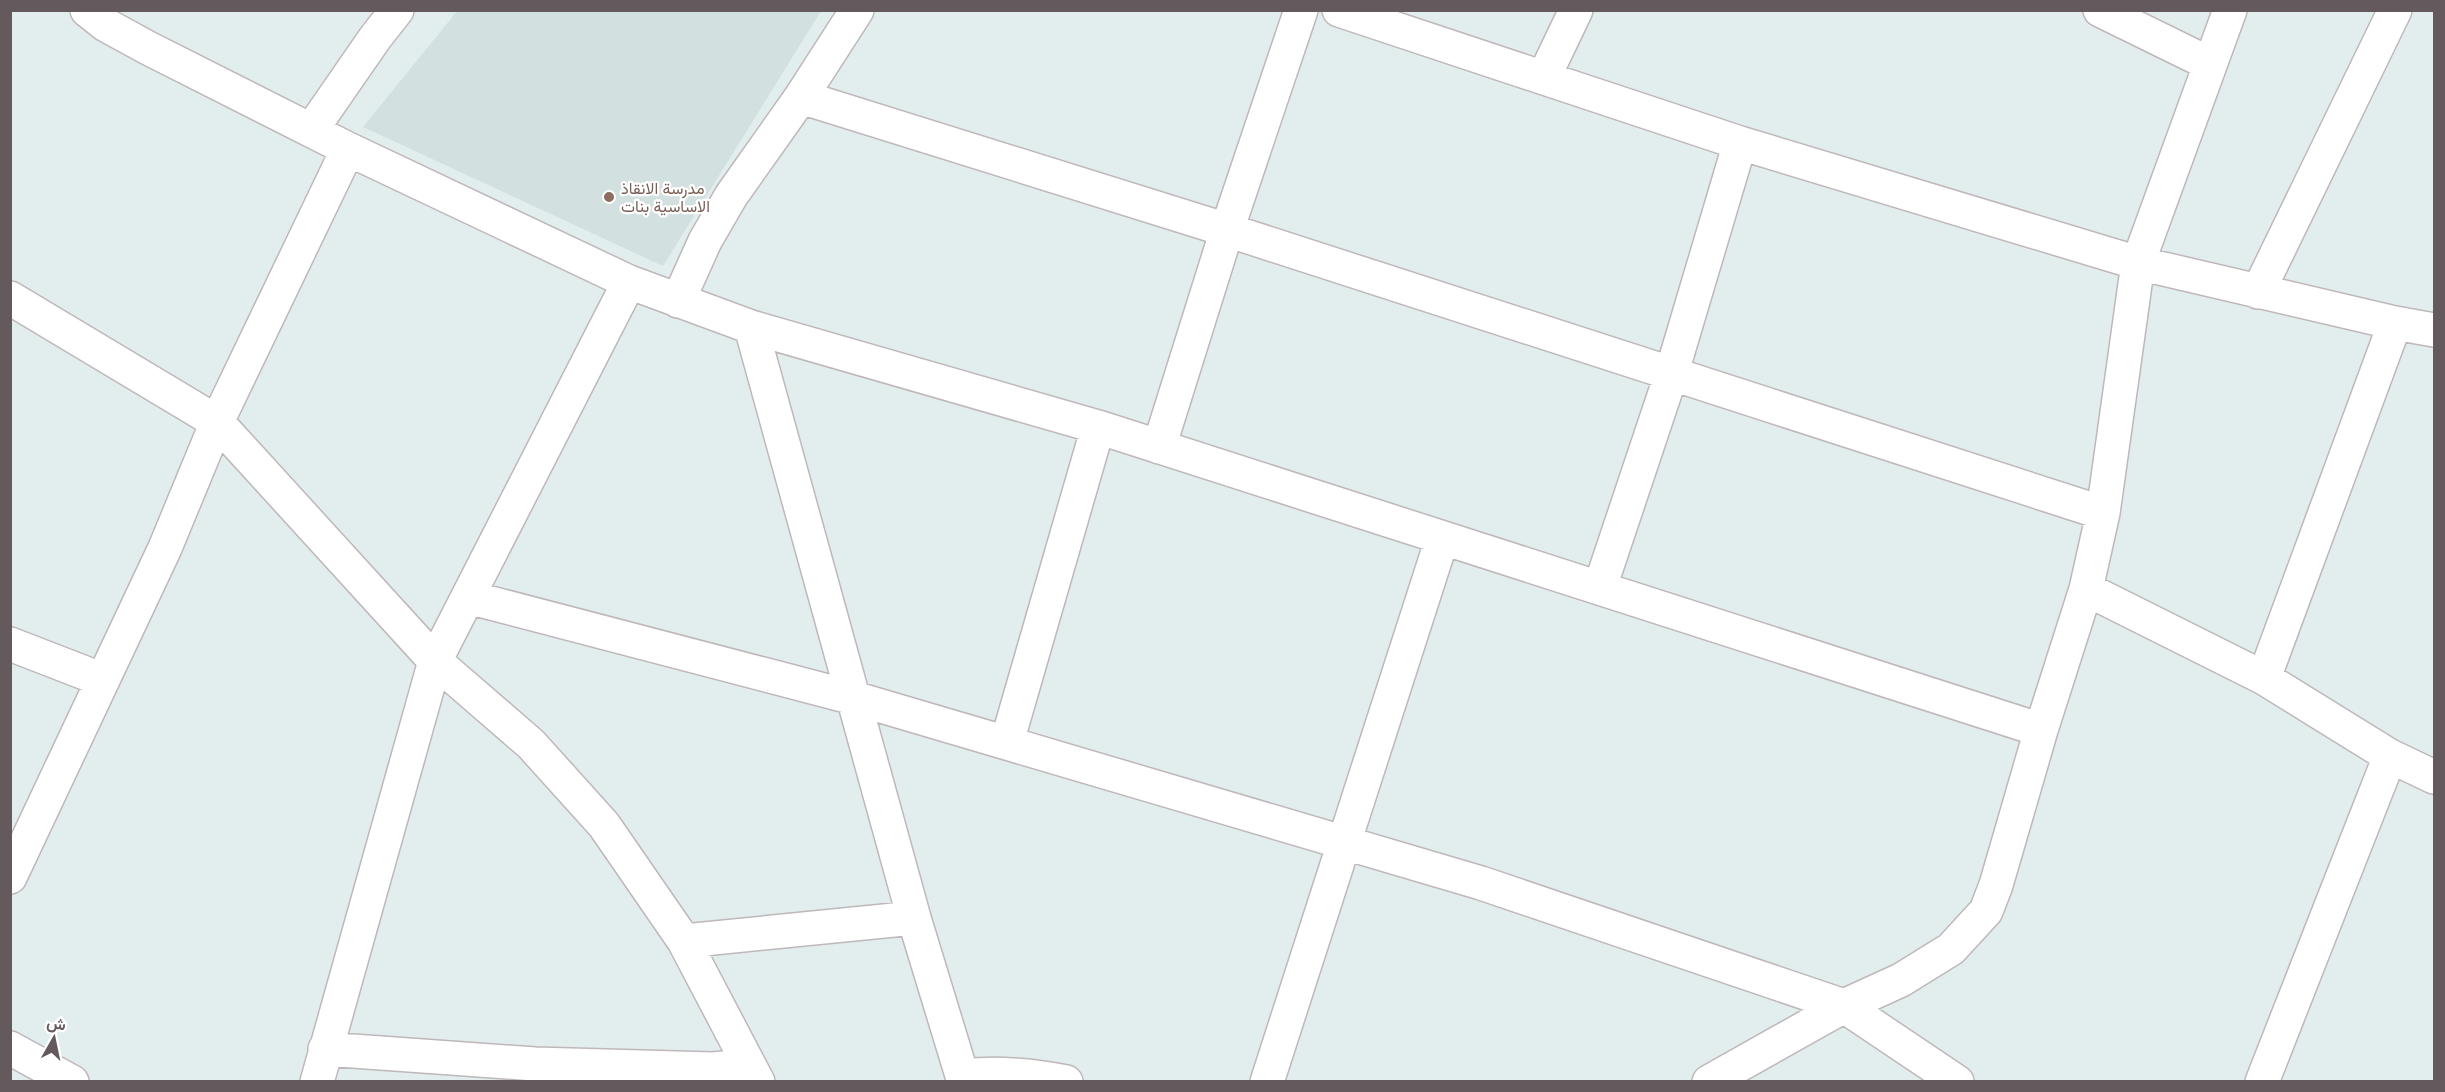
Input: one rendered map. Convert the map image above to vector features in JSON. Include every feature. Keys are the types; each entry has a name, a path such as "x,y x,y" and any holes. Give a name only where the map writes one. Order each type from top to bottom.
{"street":[{"path":"87,10 106,25 148,48 348,149 629,282 678,301 751,327 1098,427 2041,730"},
{"path":"312,129 397,10"},
{"path":"678,301 705,241 731,196 801,97 857,10"},
{"path":"1159,447 1227,230 1301,10"},
{"path":"1339,10 1740,143 2138,263 2434,330"},
{"path":"1544,77 1576,10"},
{"path":"2100,10 2210,64"},
{"path":"1709,1082 1844,1006 1901,980 1951,949 1986,911 1996,885 2041,730 2086,589 2103,513 2138,263 2230,10"},
{"path":"2258,292 2395,10"},
{"path":"801,97 1227,230 2103,513"},
{"path":"1600,587 1671,375 1740,143"},
{"path":"10,877 165,548 217,422 348,149"},
{"path":"317,1082 435,661 629,282"},
{"path":"10,298 217,422 435,661 531,744 604,825 684,941 753,1074 709,1075 325,1049"},
{"path":"2264,678 2395,323"},
{"path":"751,327 914,918 964,1079 988,1073 1032,1075 1066,1082"},
{"path":"1007,741 1098,427"},
{"path":"1267,1082 1442,539"},
{"path":"2086,589 2264,678 2390,756 2434,777"},
{"path":"468,597 854,698 1007,741 1481,883 1844,1006 1957,1082"},
{"path":"10,644 103,680"},
{"path":"2262,1082 2390,756"},
{"path":"684,941 914,918"},
{"path":"10,1048 72,1082"}],"shaded area":[{"name":"مدرسة الانقاذ الاساسية بنات","path":"458,10 821,11 663,266 363,127"}],"place":[{"name":"مدرسة الانقاذ الاساسية بنات","path":"609,197"}]}
